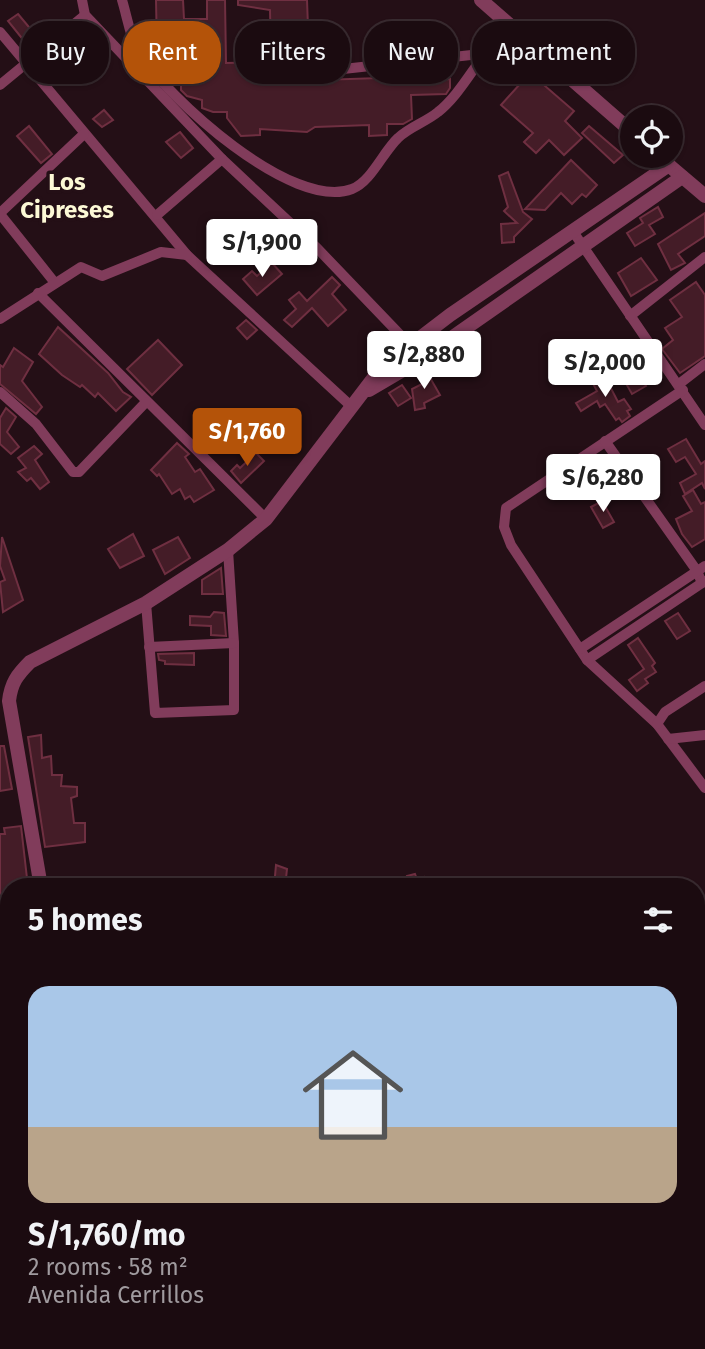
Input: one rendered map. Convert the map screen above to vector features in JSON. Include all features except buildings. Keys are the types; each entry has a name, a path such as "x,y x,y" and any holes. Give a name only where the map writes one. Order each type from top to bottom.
{"street":[{"path":"82,0 85,15 222,159 317,248 409,344 420,360"},
{"path":"122,0 138,50 186,106 246,158 309,189 338,193 355,188 400,135 421,125 448,103 472,71"},
{"path":"481,0 505,21"},
{"path":"78,21 85,15"},
{"path":"0,32 21,55"},
{"path":"350,68 472,55"},
{"path":"0,85 21,67"},
{"path":"44,84 84,134 157,215 187,255 352,408"},
{"path":"577,84 620,122"},
{"path":"55,283 0,214 84,134"},
{"path":"157,215 222,159"},
{"path":"39,878 4,701 10,687 30,662 146,603 228,550 266,519 382,367 409,344 575,233 654,168"},
{"path":"672,168 705,196"},
{"path":"365,392 420,360 682,177"},
{"path":"575,233 705,425"},
{"path":"0,319 80,267 102,276 161,252 187,255"},
{"path":"630,316 705,257"},
{"path":"38,293 266,519"},
{"path":"705,364 681,387 506,508 504,516 511,545 587,660 657,724 705,788"},
{"path":"0,391 36,424 73,472 79,472 146,402"},
{"path":"587,660 704,582 701,569 605,440"},
{"path":"146,603 155,713 234,710 234,643 228,550"},
{"path":"580,649 701,569"},
{"path":"149,647 234,643"},
{"path":"657,724 665,712 705,685"},
{"path":"668,739 705,735"}],"district":[{"name":"Los Cipreses","path":"67,196"}]}
